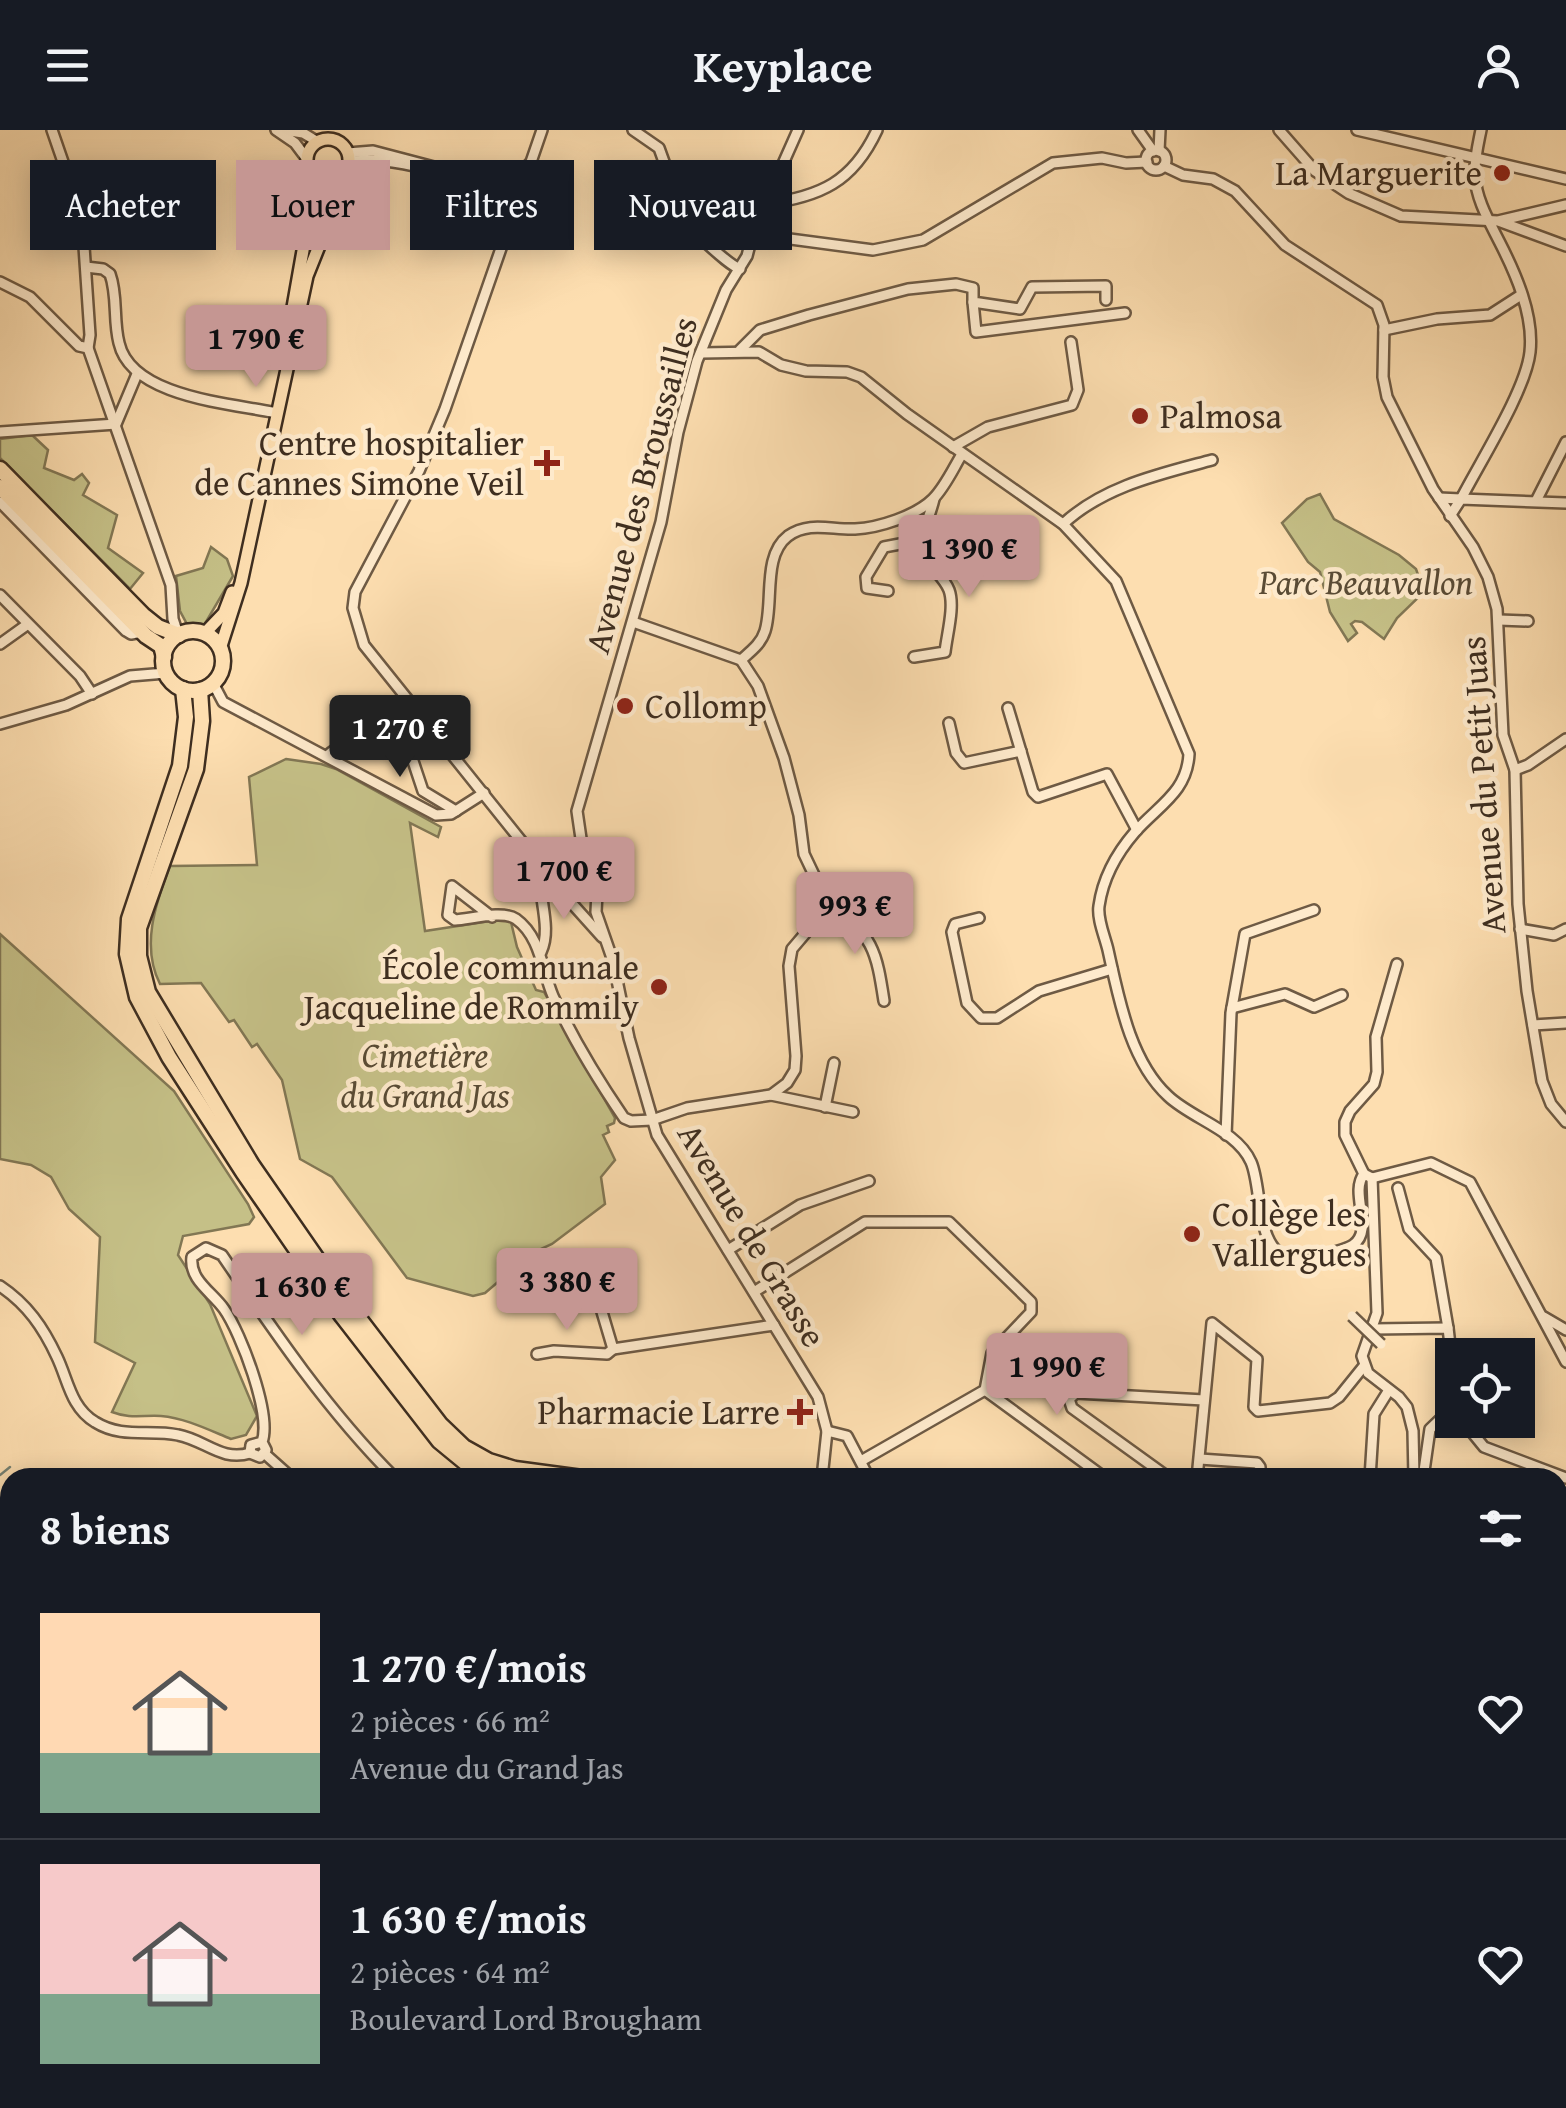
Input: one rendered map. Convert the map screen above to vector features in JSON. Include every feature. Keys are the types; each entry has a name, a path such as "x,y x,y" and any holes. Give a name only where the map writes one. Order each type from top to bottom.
{"highway":[{"path":"0,470 142,615 179,635"},
{"path":"0,487 142,632 162,646 166,673 182,689 186,716 179,769 129,919 127,954 137,997 242,1172 342,1316 439,1441 476,1468"},
{"path":"164,656 179,635 204,634 220,649 222,668 206,687 196,769 139,928 142,975 154,1003 274,1197 350,1308 440,1424 464,1447 488,1461 512,1468"},
{"path":"182,689 206,687"}],"main road":[{"path":"308,159 310,149 328,137 348,158"},
{"path":"204,634 224,612 236,579 302,250"},
{"path":"220,649 246,565 307,276 317,250"}],"street":[{"path":"52,130 82,217 88,348 171,585 179,635"},
{"path":"276,130 295,142 308,159"},
{"path":"284,130 328,137"},
{"name":"Avenue de Grasse","path":"531,160 542,130"},
{"path":"633,130 660,148 664,160"},
{"name":"Avenue des Broussailles","path":"785,160 798,130"},
{"path":"792,199 810,197 831,187 862,158 878,130"},
{"path":"1138,130 1166,159 1164,166"},
{"path":"792,239 873,250 923,240 1053,163 1102,158 1147,162 1156,151 1160,130"},
{"path":"1279,130 1315,170 1348,193 1402,216 1493,221 1566,205"},
{"path":"1357,130 1566,179"},
{"path":"1450,516 1522,384 1530,356 1531,332 1521,295 1474,178 1481,130"},
{"path":"348,158 373,151 410,160"},
{"path":"348,158 372,158 410,167"},
{"path":"1147,162 1154,170 1164,166 1183,175 1213,179 1235,191 1286,245 1377,305 1384,330 1490,314 1521,295"},
{"path":"1493,221 1566,246"},
{"name":"Avenue de Grasse","path":"500,250 419,472 359,584 353,608 364,645 607,943 628,1038 657,1135 818,1397 828,1431 823,1468"},
{"path":"717,250 740,269"},
{"name":"Avenue des Broussailles","path":"593,886 579,836 578,805 661,522 678,432 700,353 748,250"},
{"path":"86,268 110,274 118,340 123,357 137,374 180,394 272,412"},
{"path":"0,282 30,297 79,346 88,348"},
{"path":"740,350 760,330 908,288 956,284 973,288 976,332 1125,313"},
{"path":"973,302 1020,309 1032,287 1106,286 1106,300"},
{"name":"Avenue du Petit Juas","path":"1384,330 1383,377 1387,397 1439,498 1488,576 1498,620 1503,735 1515,770 1520,929 1533,1026 1542,1081 1551,1104 1566,1122"},
{"path":"914,658 945,652 951,594 939,572 922,554 921,540 934,497 958,451 988,427 1072,405 1078,390 1072,342"},
{"path":"700,353 760,352 782,365 862,377 1062,524 1116,581 1189,754 1188,773 1179,788 1137,830 1109,867 1098,910 1112,970 1142,1059 1166,1094 1248,1155 1262,1222 1270,1240 1281,1255 1296,1261 1353,1245 1360,1236 1358,1185 1368,1176 1430,1163 1470,1182 1566,1362"},
{"path":"116,424 137,374"},
{"path":"0,432 116,424"},
{"path":"1536,501 1566,442"},
{"path":"1062,524 1135,481 1212,460"},
{"path":"741,660 759,643 766,629 773,564 778,546 788,536 802,528 857,529 886,522 918,510 934,497"},
{"path":"1439,498 1566,503"},
{"path":"0,502 126,631 142,632"},
{"path":"888,592 867,588 866,578 884,547 921,540"},
{"path":"0,594 80,676 92,694"},
{"path":"1498,620 1528,621"},
{"path":"634,622 741,660 758,686 784,758 804,854 824,896 826,909 792,950 795,1070 787,1083 770,1095"},
{"path":"0,644 28,624"},
{"path":"0,724 92,694 130,676 166,673"},
{"path":"206,687 223,702 436,815 456,811 484,793"},
{"path":"1008,708 1033,792 1038,797 1106,774 1137,830"},
{"path":"949,723 956,753 964,763 1021,751"},
{"path":"1515,770 1566,739"},
{"path":"327,756 345,744 367,740 404,751 411,755 423,791 456,811"},
{"name":"Avenue des Broussailles","path":"576,886 585,866"},
{"path":"541,952 546,928 540,881 549,876"},
{"name":"Avenue de Grasse","path":"549,876 576,886"},
{"path":"492,917 452,886 448,915 455,920 514,917 541,952 552,994 619,1112 631,1121 770,1095 853,1112"},
{"path":"596,905 588,910 576,907 576,886 593,886 597,893 596,905 607,943"},
{"path":"826,909 863,932 874,952 884,1002"},
{"path":"1226,1135 1232,1008 1245,934 1314,910"},
{"path":"980,918 955,924 952,932 968,1004 981,1018 997,1018 1038,990 1112,970"},
{"path":"1520,929 1554,935 1566,929"},
{"path":"1199,1468 1212,1323 1256,1359 1254,1407 1258,1411 1330,1403 1364,1366 1365,1342 1374,1329 1377,1313 1378,1264 1368,1176 1345,1135 1345,1122 1350,1110 1374,1084 1379,1020 1397,964"},
{"path":"1232,1008 1285,994 1314,1007 1342,995"},
{"path":"1533,1026 1566,1022"},
{"path":"825,1106 834,1063"},
{"path":"728,1250 800,1205 869,1182"},
{"path":"1398,1188 1409,1229 1436,1258 1449,1338"},
{"path":"754,1292 865,1222 949,1222 1031,1302 1032,1308 992,1353 986,1390"},
{"path":"280,1468 264,1454 265,1416 238,1335 190,1265 192,1257 206,1248 222,1255 295,1362 385,1468"},
{"path":"589,1268 613,1349"},
{"path":"0,1286 35,1316 78,1407 95,1422 139,1435 177,1434 227,1456 250,1453"},
{"path":"1542,1315 1566,1330"},
{"path":"1352,1316 1382,1344"},
{"path":"537,1354 607,1354 613,1349 774,1324"},
{"path":"1374,1329 1448,1328"},
{"path":"1364,1366 1400,1397 1412,1418 1414,1468"},
{"path":"1040,1380 1154,1468"},
{"path":"861,1461 986,1390"},
{"path":"986,1390 1091,1468"},
{"path":"1371,1468 1374,1414 1389,1390"},
{"path":"1069,1400 1076,1394 1204,1400"},
{"path":"1425,1468 1430,1429 1435,1424"},
{"path":"828,1431 848,1436 864,1468"},
{"path":"1477,1438 1484,1447 1540,1468"},
{"path":"262,1442 250,1445 250,1453 254,1457 264,1454"},
{"path":"1200,1459 1256,1463 1260,1468"}],"green space":[{"path":"32,435 48,450 44,468 74,480 82,474 89,483 83,495 117,515 108,548 143,573 130,589 0,458 0,439"},
{"name":"Parc Beauvallon","path":"1320,494 1334,519 1399,555 1416,569 1424,592 1397,618 1384,639 1355,621 1351,624 1357,633 1348,641 1330,612 1320,572 1308,562 1282,523 1307,499"},
{"path":"211,547 227,559 233,576 203,627 188,626 180,611 176,576 203,568"},
{"name":"Cimetière du Grand Jas","path":"286,759 336,769 441,827 438,837 410,823 425,931 510,918 517,947 536,990 544,992 615,1118 607,1126 609,1132 603,1135 615,1160 601,1177 605,1204 552,1244 532,1253 485,1293 473,1296 407,1278 332,1177 300,1159 282,1080 257,1044 252,1047 234,1020 229,1022 201,983 160,984 154,970 152,925 170,866 257,865 249,777"},
{"path":"0,934 174,1091 248,1204 254,1217 249,1224 183,1236 178,1255 210,1304 257,1416 246,1435 231,1439 179,1419 112,1412 135,1363 95,1342 100,1237 69,1209 51,1177 31,1165 0,1159"}],"place":[{"name":"La Marguerite","path":"1502,173"},
{"name":"Palmosa","path":"1140,416"},
{"name":"Centre hospitalier de Cannes Simone Veil","path":"547,463"},
{"name":"Collomp","path":"625,706"},
{"name":"École communale Jacqueline de Rommily","path":"659,987"},
{"name":"Collège les Vallergues","path":"1192,1234"},
{"name":"Pharmacie Larre","path":"800,1412"}]}
